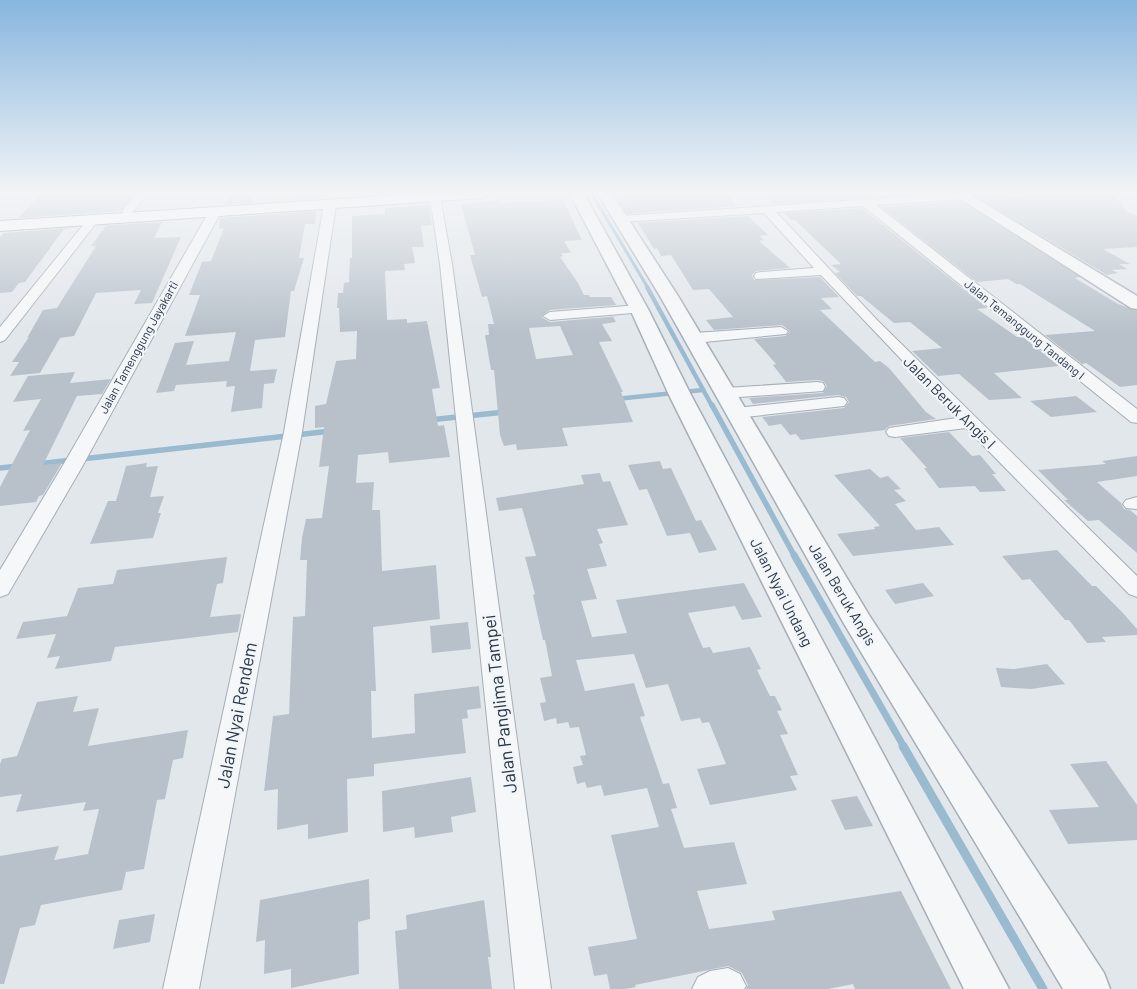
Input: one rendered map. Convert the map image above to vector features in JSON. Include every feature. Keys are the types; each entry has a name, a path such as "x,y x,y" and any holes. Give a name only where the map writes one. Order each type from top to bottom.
{"street":[{"path":"0,338 78,240"},
{"name":"Jalan Tamenggung Jayakarti","path":"0,589 74,462 198,240"},
{"name":"Jalan Nyai Rendem","path":"181,989 292,436 324,240"},
{"name":"Jalan Panglima Tampei","path":"442,240 533,989"},
{"name":"Jalan Nyai Undang","path":"602,240 639,309 678,391 987,989"},
{"name":"Jalan Beruk Angis","path":"634,240 694,338 858,622 1088,989"},
{"name":"Jalan Beruk Angis I","path":"796,240 971,422 1137,589"},
{"name":"Jalan Temanggung Tandang I","path":"914,240 1137,418"},
{"path":"1034,240 1137,304"},
{"path":"761,276 824,271"},
{"path":"550,316 639,309"},
{"path":"694,338 781,331"},
{"path":"731,403 817,387"},
{"path":"731,403 838,402"},
{"path":"895,432 971,422"}],"building":[{"path":"0,240 56,240 25,282 19,283 12,292 0,293"},
{"path":"95,240 180,240 152,303 134,304 141,290 96,293 74,336 60,338 40,373 10,376 19,362 12,362 29,337 27,338 43,310 57,308 96,246 91,246"},
{"path":"219,240 302,240 299,258 304,258 294,291 291,291 285,337 255,340 250,371 277,369 274,383 264,384 262,408 231,412 235,386 226,387 227,381 176,385 174,391 156,393 175,343 194,341 186,365 229,361 236,332 185,336 200,295 189,295 202,262 211,261"},
{"path":"352,240 423,240 424,247 412,247 415,263 404,264 405,270 385,271 387,320 407,319 407,323 427,321 440,388 432,389 438,426 444,425 450,457 389,463 388,452 358,455 356,483 374,482 372,510 380,510 382,571 436,565 440,619 373,627 376,691 371,691 372,738 415,733 414,694 479,686 481,708 467,710 468,718 462,719 466,753 374,764 374,776 347,779 348,832 308,839 308,824 277,830 278,789 264,791 273,716 289,714 293,617 305,616 307,560 300,560 302,538 306,519 322,518 329,466 319,467 324,427 315,428 315,406 326,404 336,361 356,359 357,331 340,332 339,308 337,308 338,293 343,293 344,283 349,282 350,258 352,258"},
{"path":"471,240 579,240 564,241 571,253 561,253 563,256 560,257 584,295 589,295 590,297 611,297 616,305 550,310 541,317 550,322 620,316 613,317 616,322 602,324 612,341 599,342 623,392 621,392 633,422 562,428 568,446 517,450 516,444 504,446 500,435 494,370 491,370 485,335 489,335 488,324 494,324 487,296 482,297 470,255 475,255","holes":["560,326 573,355 536,359 529,328"]},
{"path":"649,240 763,240 759,241 790,268 756,271 752,275 754,280 820,277 839,297 821,298 832,309 820,310 875,362 880,361 889,368 926,412 936,419 889,426 885,430 801,440 796,434 790,435 781,424 769,426 762,417 844,408 849,402 846,397 838,395 753,404 749,398 823,393 827,386 823,381 817,380 786,382 773,365 776,364 754,339 786,336 790,331 782,325 714,330 706,320 733,317 709,289 693,290 671,255 661,256 657,248 654,249"},
{"path":"816,240 902,240 987,308 977,309 1017,337 1023,337 1059,366 994,373 1022,398 989,400 959,374 938,376 912,351 942,348 910,322 894,323 861,296 857,296 835,273 840,272 831,265 841,264"},
{"path":"923,240 1022,240 1080,277 1075,278 1118,304 1137,311 1137,385 1120,387 1086,363 1082,364 1045,335 1095,331 1020,284 1016,284 1008,279 977,282"},
{"path":"1049,240 1137,240 1137,247 1103,249 1130,264 1119,264 1127,269 1112,270 1118,273 1107,275"},
{"path":"75,372 70,383 111,379 102,394 77,396 43,465 62,463 43,495 39,496 36,502 0,506 0,487 30,430 23,431 41,399 13,402 28,376"},
{"path":"1076,396 1097,412 1051,417 1030,401"},
{"path":"949,432 972,456 980,455 996,474 992,474 1006,491 980,492 975,486 939,488 924,468 927,468 900,438"},
{"path":"1137,456 1137,476 1097,482 1121,503 1124,509 1130,510 1137,516 1137,553 1099,520 1088,521 1064,500 1068,500 1038,470 1106,464 1102,461"},
{"path":"660,461 663,469 671,468 696,521 701,520 717,550 699,553 690,533 667,536 647,489 639,490 628,465"},
{"path":"147,463 146,467 158,466 150,497 164,496 153,538 90,544 108,501 116,501 126,466"},
{"path":"870,469 880,478 888,476 901,489 894,490 906,501 895,504 916,530 939,527 954,545 853,556 837,534 875,529 874,527 880,526 834,475"},
{"path":"600,473 603,482 610,481 628,525 597,529 603,543 599,544 607,566 587,569 597,599 581,601 592,637 627,633 616,600 744,583 762,617 742,620 735,606 688,613 703,648 710,647 713,653 750,647 761,669 757,670 770,696 775,696 782,710 777,711 788,734 780,735 798,775 790,776 797,790 710,805 697,769 726,764 709,722 702,723 700,718 681,721 668,684 646,688 634,654 576,660 585,691 634,683 645,716 640,717 663,784 669,783 677,808 671,809 684,848 734,842 747,884 697,891 709,929 775,920 772,911 901,891 951,989 855,989 853,984 828,989 746,989 748,985 742,973 728,966 635,985 636,987 625,989 610,989 607,974 594,976 588,947 637,939 611,835 659,827 647,788 604,796 601,785 587,788 585,782 577,784 573,767 583,765 580,756 586,755 579,727 570,728 568,722 557,724 556,718 544,721 540,703 546,702 540,678 552,676 533,595 535,594 525,557 536,556 522,508 499,511 496,498 584,484 581,475"},
{"path":"1057,550 1092,586 1096,586 1122,612 1137,629 1137,635 1102,637 1106,642 1087,643 1069,620 1065,620 1030,579 1022,580 1002,556"},
{"path":"227,557 223,583 217,584 210,617 241,614 238,632 115,647 111,661 55,669 60,656 47,658 56,634 16,639 23,622 67,616 78,588 113,584 117,570"},
{"path":"923,583 934,596 895,604 885,590"},
{"path":"468,622 471,649 432,653 430,626"},
{"path":"1047,664 1065,684 1031,689 1001,687 996,668 1014,669"},
{"path":"78,696 73,712 99,708 88,746 188,730 183,758 173,760 165,799 157,800 144,869 126,872 122,890 41,905 35,925 20,928 4,984 0,984 0,856 59,846 54,860 88,854 99,809 83,811 86,802 16,812 22,794 0,797 0,764 2,759 17,756 37,702"},
{"path":"1106,761 1137,805 1137,840 1068,844 1049,810 1099,807 1070,764"},
{"path":"471,777 476,812 451,817 453,832 415,838 414,827 383,832 382,791"},
{"path":"857,796 873,826 845,830 831,800"},
{"path":"369,879 370,919 358,922 359,974 291,988 291,969 264,974 265,940 256,942 260,900"},
{"path":"484,900 491,957 488,957 492,989 399,989 395,931 407,929 406,915"},
{"path":"155,914 150,942 113,949 119,920"}],"waterway":[{"path":"619,240 648,288"},
{"path":"647,287 712,406"},
{"path":"683,392 703,390"},
{"path":"616,399 674,393"},
{"path":"712,405 795,557"},
{"path":"429,420 505,412"},
{"path":"37,464 331,431"},
{"path":"0,468 18,466"},
{"path":"794,555 904,747"},
{"path":"903,746 1043,989"}]}
